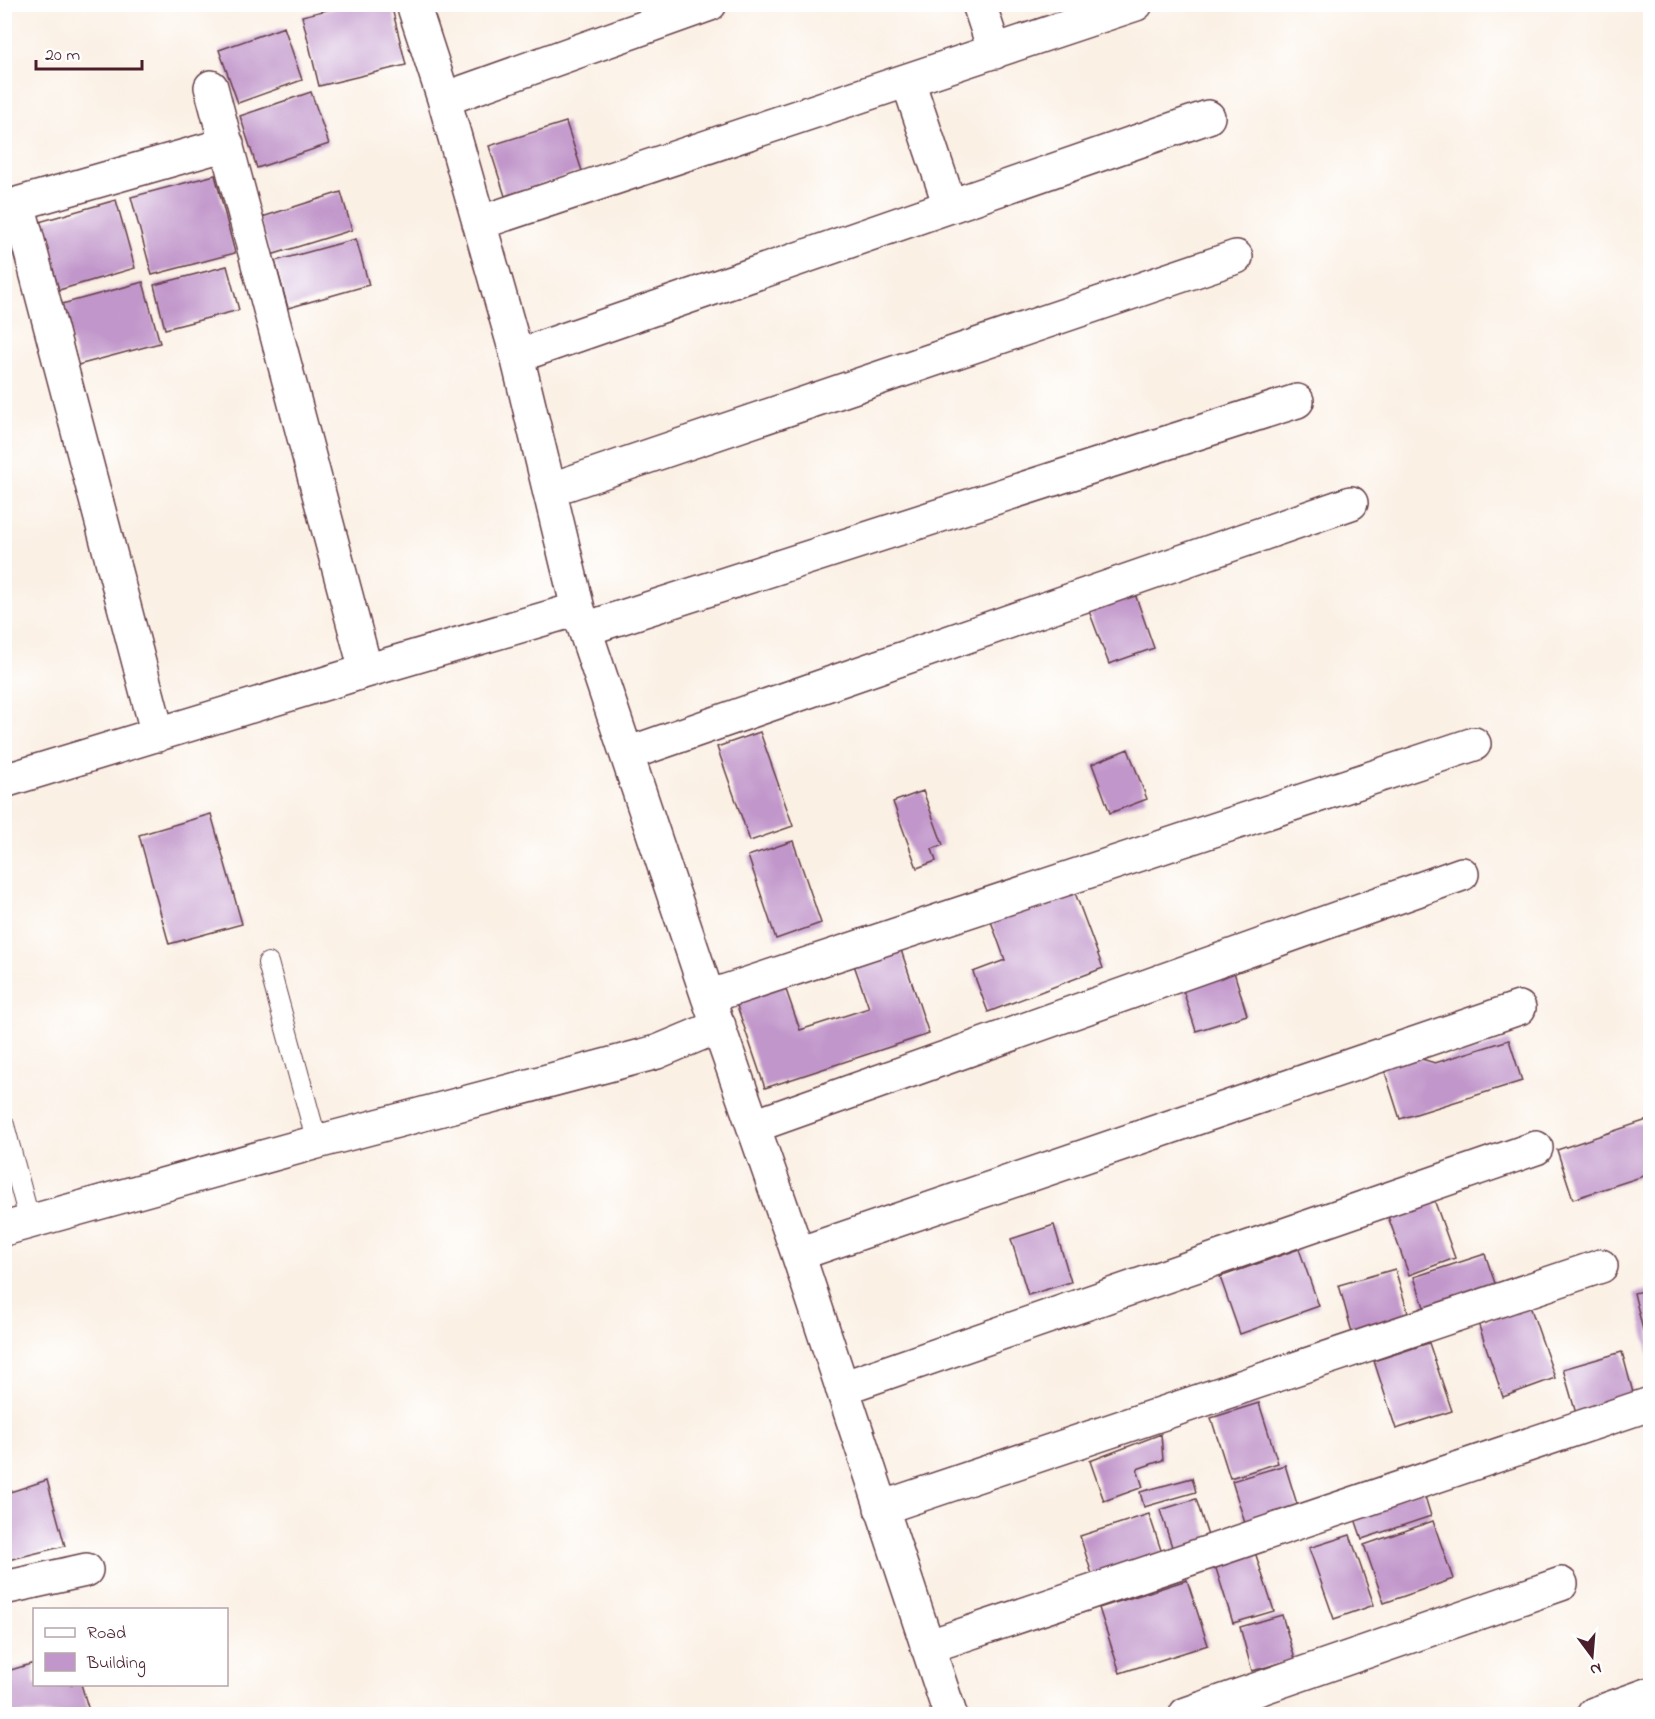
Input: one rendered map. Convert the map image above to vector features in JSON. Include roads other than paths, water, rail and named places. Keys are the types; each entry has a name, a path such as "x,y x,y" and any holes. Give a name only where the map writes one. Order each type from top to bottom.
{"street":[{"path":"413,4 444,99 517,356 582,619 798,1254 950,1714"},
{"path":"444,99 710,4"},
{"path":"979,4 994,51"},
{"path":"479,223 1136,4"},
{"path":"908,81 950,206"},
{"path":"211,87 366,671"},
{"path":"517,356 1208,117"},
{"path":"158,735 20,212 20,203 227,144"},
{"path":"549,490 1236,257"},
{"path":"4,781 366,671 582,619 1297,401"},
{"path":"627,754 1351,503"},
{"path":"17,1225 657,1052 714,1011 1474,744"},
{"path":"754,1126 1462,874"},
{"path":"798,1254 1519,1008"},
{"path":"842,1388 1536,1148"},
{"path":"881,1508 1601,1266"},
{"path":"927,1647 1650,1404"},
{"path":"4,1588 86,1570"},
{"path":"1186,1714 1561,1584"},
{"path":"1594,1714 1650,1694"}],"lane":[{"path":"268,963 318,1142"},
{"path":"4,1125 17,1225"}]}
